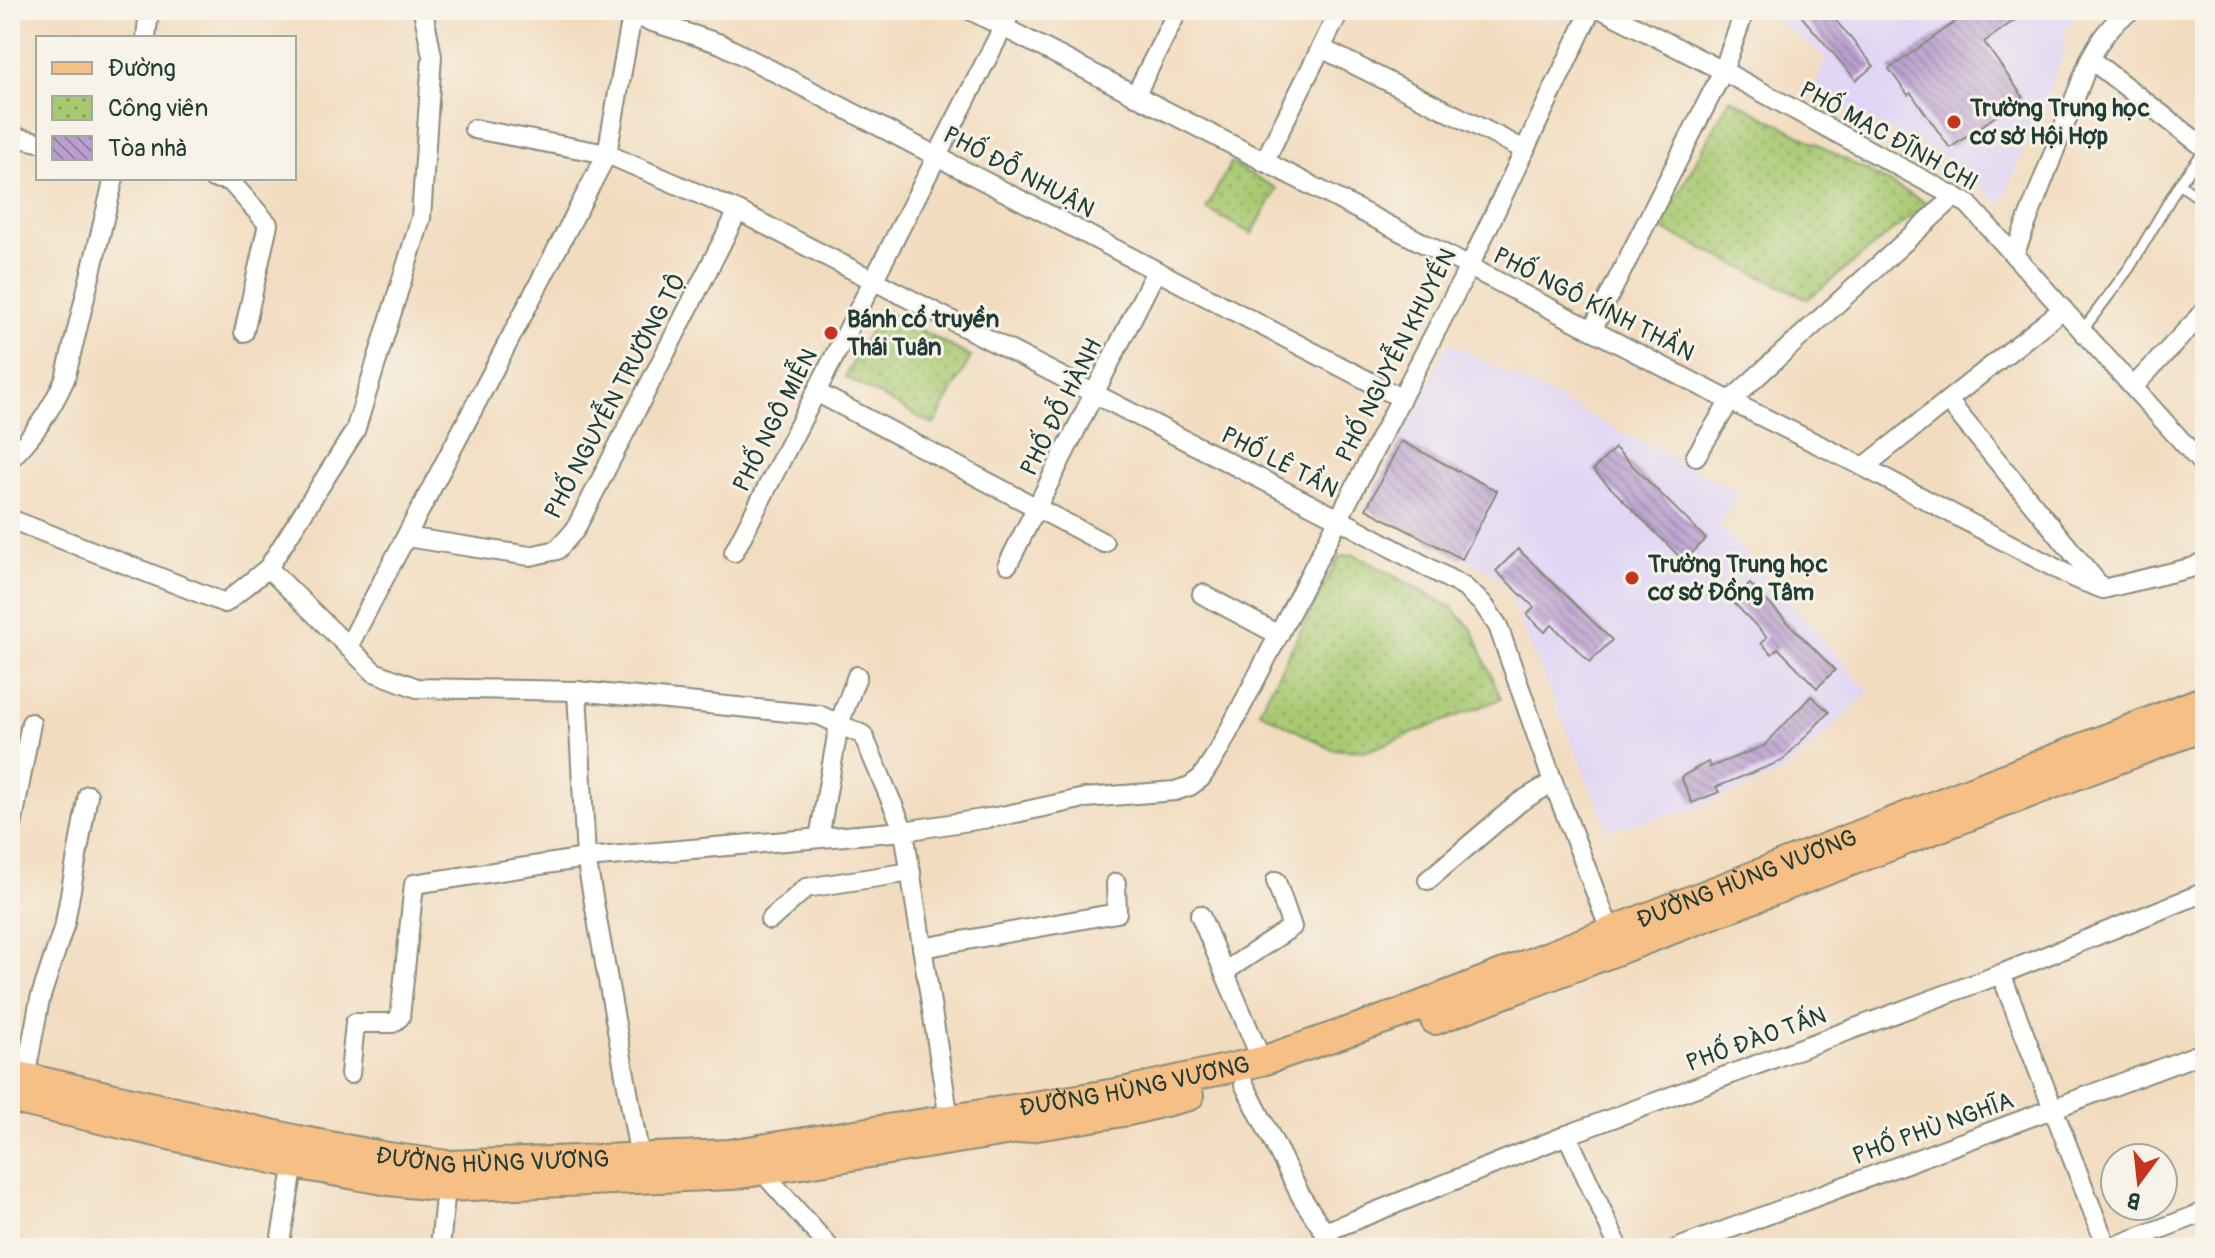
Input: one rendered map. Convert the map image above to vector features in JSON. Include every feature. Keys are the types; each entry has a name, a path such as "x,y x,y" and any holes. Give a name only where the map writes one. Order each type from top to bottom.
{"main road":[{"name":"ĐƯỜNG HÙNG VƯƠNG","path":"15,1083 294,1164 389,1181 446,1187 733,1175 1129,1111 1399,1014 2205,700"},
{"name":"ĐƯỜNG HÙNG VƯƠNG","path":"15,1083 298,1140 448,1165 729,1154 1122,1092 1247,1070 1404,1032 2205,726"}],"street":[{"path":"146,36 149,10"},
{"path":"10,519 225,603 268,568 355,431 421,218 432,56 423,10"},
{"name":"PHỐ ĐỖ NHUẬN","path":"605,10 632,13 721,44 1401,398"},
{"name":"PHỐ NGÔ KÍNH THẦN","path":"970,10 1864,467 2074,578 2103,589"},
{"name":"PHỐ NGÔ MIỄN","path":"734,552 1012,10"},
{"path":"1135,96 1178,10"},
{"path":"1264,162 1340,10"},
{"name":"PHỐ NGUYỄN KHUYẾN","path":"350,1074 355,1023 393,1023 400,1017 414,884 586,858 904,831 1002,816 1085,798 1175,791 1201,778 1215,758 1469,267 1591,10"},
{"name":"PHỐ MẠC ĐĨNH CHI","path":"1603,10 1723,71 1968,204 2205,467"},
{"path":"1592,330 1723,71 1745,10"},
{"path":"2014,255 2090,59 2103,35 2116,20 2132,10"},
{"path":"348,647 607,154 632,13"},
{"path":"1321,48 1525,150"},
{"path":"2090,59 2205,149"},
{"name":"PHỐ LÊ TẦN","path":"474,129 607,154 738,211 1339,519 1464,587 1483,604 1498,626 1610,930"},
{"path":"10,136 36,142"},
{"path":"10,459 26,444 52,408 65,379 114,180"},
{"path":"224,180 230,181 268,224 244,332"},
{"path":"1696,456 1730,401 1955,196"},
{"name":"PHỐ NGUYỄN TRƯỜNG TỘ","path":"406,537 530,556 557,550 575,530 738,211"},
{"name":"PHỐ ĐỖ HÀNH","path":"1008,564 1156,271"},
{"path":"1864,467 2063,309"},
{"path":"2133,387 2205,311"},
{"path":"816,392 1104,543"},
{"path":"1948,401 2103,589 2194,567 2205,560"},
{"path":"268,568 374,672 417,688 577,691 819,715 863,735 904,831 949,1119"},
{"path":"1202,594 1279,635"},
{"path":"819,838 839,724 857,676"},
{"path":"577,691 586,858 640,1158"},
{"path":"10,837 31,723"},
{"path":"1428,880 1520,802 1553,782"},
{"path":"15,1083 65,923 88,795"},
{"path":"770,920 806,888 911,872"},
{"path":"1224,972 1292,927 1276,881"},
{"path":"922,948 1117,913 1116,883"},
{"name":"PHỐ ĐÀO TẤN","path":"1325,1232 1567,1135 2001,974 2205,892"},
{"path":"1200,915 1224,972 1247,1070 1302,1198 1335,1248"},
{"path":"2001,974 2109,1248 2205,1212"},
{"name":"PHỐ PHÙ NGHĨA","path":"1678,1248 2205,1052"},
{"path":"1567,1135 1619,1248"},
{"path":"279,1248 294,1164"},
{"path":"760,1169 830,1248"},
{"path":"440,1248 446,1187"}],"lane":[{"path":"2082,331 2130,267 2179,184 2205,149"},
{"path":"2179,184 2205,202"}],"shaded area":[{"name":"Trường Trung học cơ sở Hội Hợp","path":"1762,10 2082,10 2065,29 2065,52 2001,204 1935,150 1811,94 1827,58"},
{"name":"Trường Trung học cơ sở Đồng Tâm","path":"1449,343 1738,492 1720,525 1869,692 1784,772 1701,807 1609,830 1508,587 1486,569 1366,509"}],"green space":[{"path":"1730,98 1927,203 1808,299 1660,228"},
{"path":"1231,163 1277,189 1252,234 1206,209"},
{"path":"881,309 971,357 934,425 845,377"},
{"path":"1354,554 1451,607 1472,629 1501,699 1367,751 1331,749 1259,711 1339,557"}],"building":[{"path":"1796,10 1827,10 1874,66 1856,80"},
{"path":"1972,10 2029,10 1984,42 2023,97 1950,148 1911,93 1908,95 1889,69"},
{"path":"1401,441 1497,491 1462,559 1366,509"},
{"path":"1615,448 1706,539 1684,561 1593,470"},
{"path":"1518,549 1612,640 1590,662 1552,625 1545,632 1527,615 1534,607 1496,571"},
{"path":"1750,584 1835,670 1817,688 1778,648 1772,654 1761,643 1767,637 1732,601"},
{"path":"1811,696 1829,712 1782,761 1716,787 1719,792 1692,803 1681,777 1708,762 1710,767 1764,746"}],"place":[{"name":"Trường Trung học cơ sở Hội Hợp","path":"1954,122"},
{"name":"Bánh cổ truyền Thái Tuân","path":"831,333"},
{"name":"Trường Trung học cơ sở Đồng Tâm","path":"1632,578"}]}
